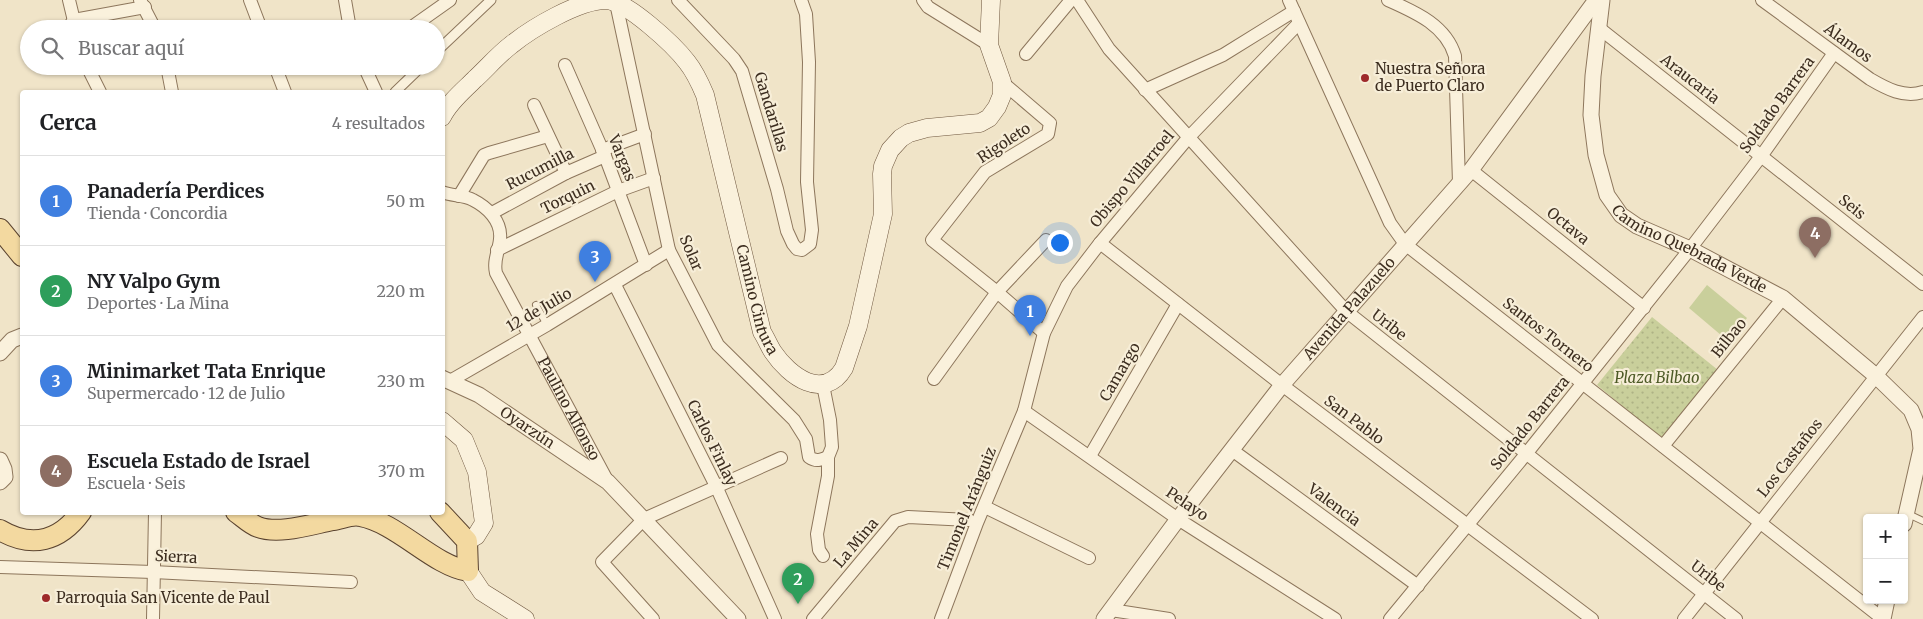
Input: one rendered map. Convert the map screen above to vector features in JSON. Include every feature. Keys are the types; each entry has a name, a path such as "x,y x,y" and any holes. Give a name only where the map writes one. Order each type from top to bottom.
{"main road":[{"path":"823,385 830,383 841,375 858,326 883,214 882,174 883,166 890,150 901,138 918,130 974,124 985,121 998,107 1002,95 1002,82 989,44 991,0"},
{"path":"445,110 511,45 555,17 588,3 610,1"},
{"name":"Camino Cintura","path":"610,1 636,14 669,43 687,62 700,84 708,105 762,332 773,352 785,366 804,381 823,385"},
{"path":"0,229 20,254"},
{"path":"445,424 464,440 477,472 484,523 476,536 467,541"},
{"path":"0,530 7,535 27,540 43,540 60,534 79,515"},
{"path":"240,515 258,527 285,529 358,515 378,522 409,539 456,569 468,571"},
{"path":"443,515 467,541 468,571 482,592 525,619"}],"street":[{"path":"69,0 71,20"},
{"path":"250,0 258,20"},
{"path":"344,0 348,20"},
{"path":"421,20 448,0"},
{"path":"445,43 491,0"},
{"name":"Gandarillas","path":"678,0 734,59 742,71 777,189 786,231 797,249 802,250 810,244 812,230 806,182 809,62 806,14 801,0"},
{"path":"923,0 928,7 989,44"},
{"path":"1026,54 1071,0"},
{"name":"Uribe","path":"1077,0 1109,49 1346,311 1736,619"},
{"path":"1388,0 1427,20 1443,32 1452,44 1455,56 1459,184"},
{"name":"Avenida Palazuelo","path":"1108,614 1178,519 1282,385 1471,170 1596,0"},
{"name":"Camino Quebrada Verde","path":"1602,0 1593,76 1591,115 1596,154 1607,195 1613,205 1629,221 1690,249 1783,298 1876,376 1919,420"},
{"name":"Álamos","path":"1762,0 1834,53 1886,88 1902,94 1923,92"},
{"name":"Solar","path":"610,1 645,134 669,250 722,350 794,420 806,439 809,457 813,460 828,457"},
{"path":"91,20 142,4 150,20"},
{"path":"1145,90 1223,55 1258,34 1292,5"},
{"name":"Santos Tornero","path":"1292,5 1390,223 1406,244 1883,619"},
{"name":"Obispo Villarroel","path":"1024,411 1044,333 1067,286 1100,243 1188,138 1299,23"},
{"name":"Araucaria","path":"1599,28 1762,155"},
{"name":"Soldado Barrera","path":"1390,619 1644,308 1762,155 1834,53"},
{"name":"Vargas","path":"565,65 603,153 646,265"},
{"path":"92,75 99,90"},
{"path":"169,75 172,90"},
{"path":"278,75 284,90"},
{"path":"368,75 375,90"},
{"path":"397,90 413,75"},
{"name":"Rigoleto","path":"997,292 932,240 985,172 1048,134 1050,123 1002,82"},
{"path":"534,105 566,173"},
{"name":"Rucumilla","path":"492,213 603,153 645,134"},
{"path":"460,196 484,155 548,136"},
{"name":"Seis","path":"1762,155 1923,284"},
{"name":"Octava","path":"1471,170 1644,308"},
{"name":"Torquin","path":"498,250 618,191 654,178"},
{"path":"445,193 472,199 492,213"},
{"name":"Paulino Alfonso","path":"492,213 501,233 494,264 496,273 608,482 738,619"},
{"path":"934,379 997,292 1046,240"},
{"name":"San Pablo","path":"1100,243 1282,385 1592,619"},
{"name":"12 de Julio","path":"446,380 547,325 615,285 669,250"},
{"name":"Carlos Finlay","path":"615,285 716,486 775,619"},
{"path":"997,292 1044,333"},
{"name":"Bilbao","path":"1663,446 1783,298"},
{"name":"Camargo","path":"1090,456 1178,304"},
{"name":"Los Castaños","path":"1684,619 1923,317"},
{"path":"0,353 12,340 20,337"},
{"name":"Oyarzún","path":"446,380 479,394 608,482"},
{"path":"823,385 832,433 832,447 828,457 828,476 817,534 819,550 823,556"},
{"name":"Pelayo","path":"1024,411 1178,519 1335,619"},
{"name":"Timonel Aránguiz","path":"941,619 977,523 1024,411"},
{"path":"1906,514 1915,490 1921,449 1919,420"},
{"name":"Valencia","path":"1232,450 1418,586"},
{"path":"654,619 602,562 644,519 781,458"},
{"path":"0,460 5,477 0,482"},
{"path":"985,507 1089,558"},
{"path":"153,619 155,515"},
{"name":"La Mina","path":"813,619 895,521 908,517 969,520"},
{"name":"Sierra","path":"0,567 153,572 351,582"},
{"path":"1883,619 1886,604"},
{"path":"1108,614 1169,619"}],"lane":[{"path":"536,305 547,325"},
{"path":"1908,518 1923,521"}],"green space":[{"path":"1707,285 1747,318 1728,341 1689,308"},
{"name":"Plaza Bilbao","path":"1652,317 1718,370 1662,439 1597,385"}],"place":[{"name":"Nuestra Señora de Puerto Claro","path":"1365,78"},
{"name":"Escuela Estado de Israel","path":"1815,258"},
{"name":"Minimarket Tata Enrique","path":"595,282"},
{"name":"Panadería Perdices","path":"1030,336"},
{"name":"Parroquia San Vicente de Paul","path":"46,598"},
{"name":"NY Valpo Gym","path":"798,604"}]}
